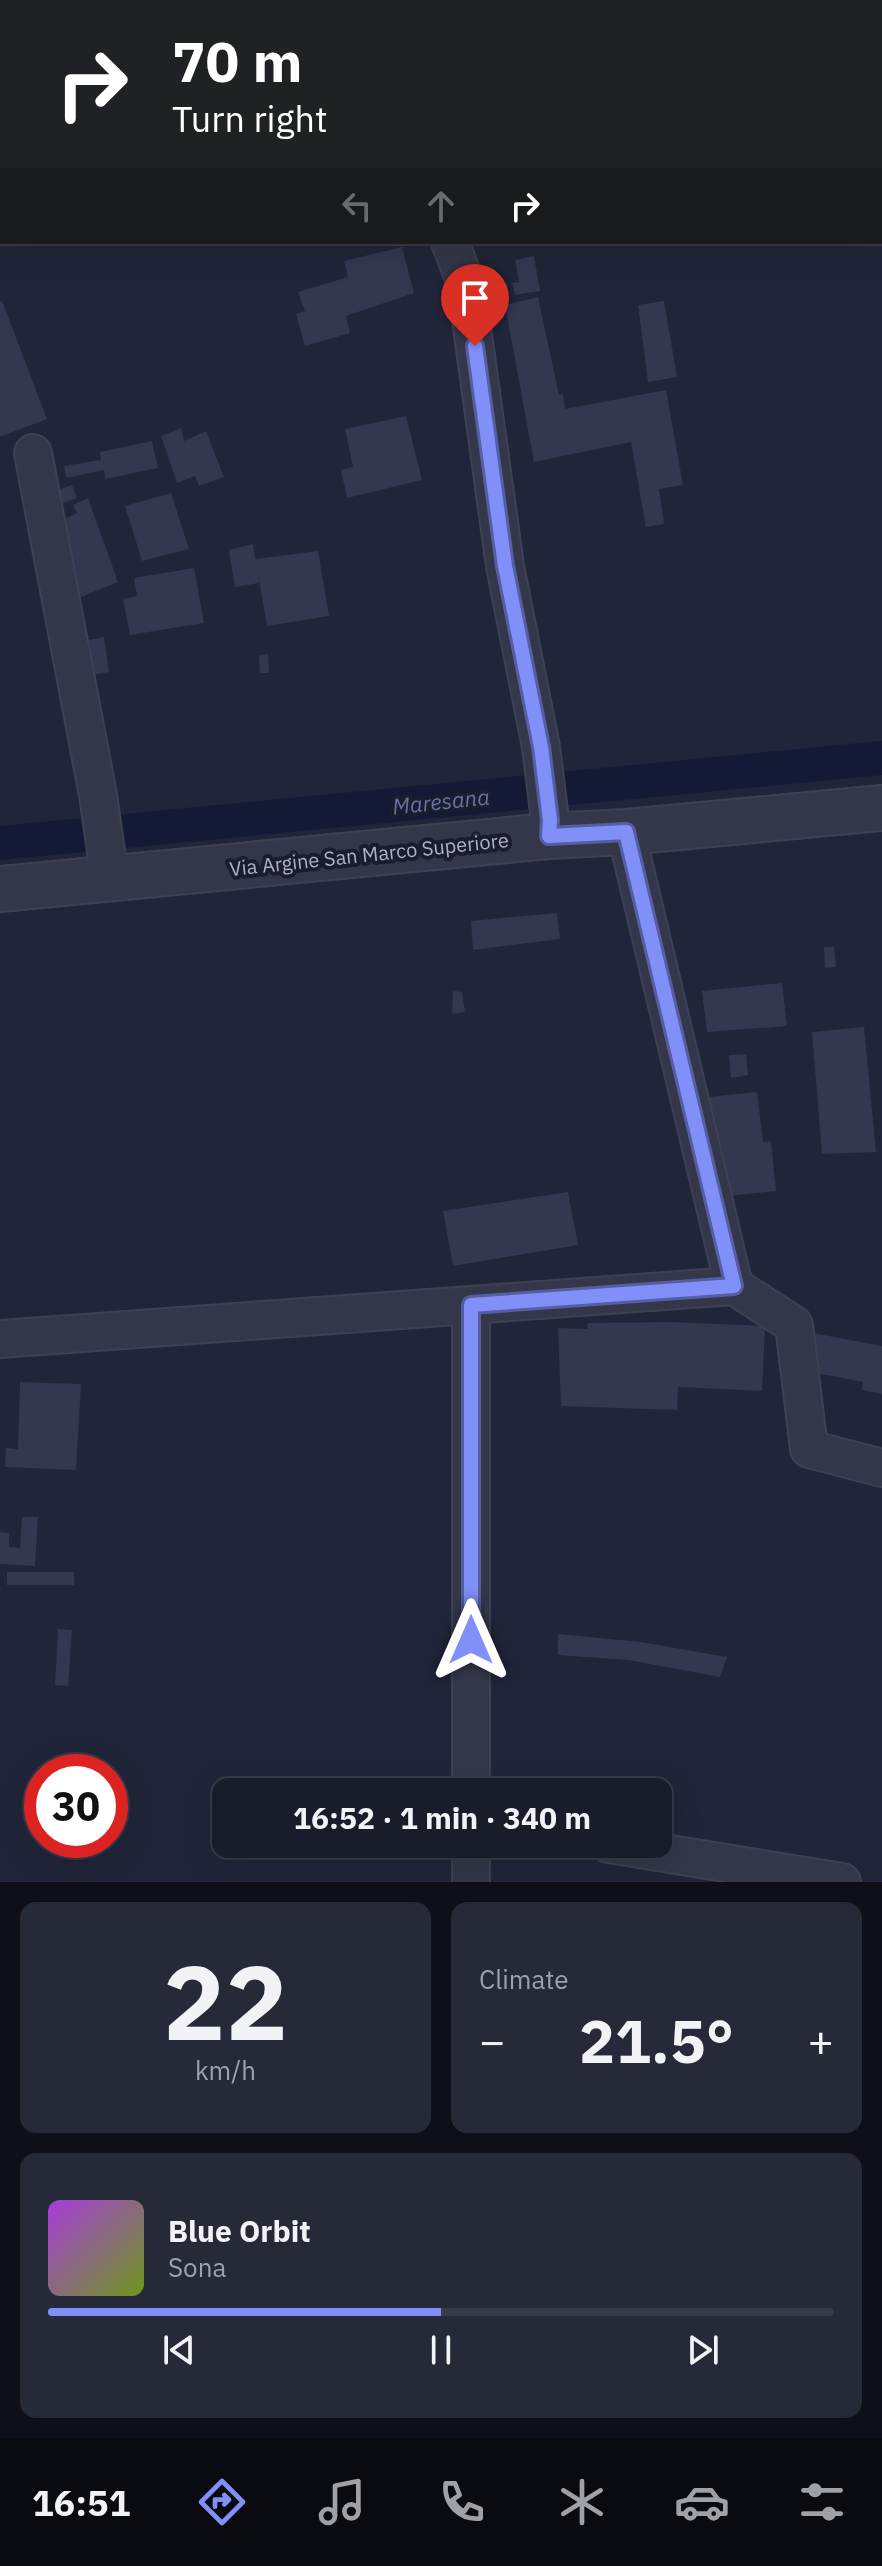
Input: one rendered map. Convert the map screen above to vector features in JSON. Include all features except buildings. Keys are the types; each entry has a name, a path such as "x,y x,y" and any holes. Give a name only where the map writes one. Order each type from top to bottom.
{"street":[{"path":"451,244 466,284 505,566 541,747 549,828"},
{"path":"33,453 110,871"},
{"name":"Via Argine San Marco Superiore","path":"0,889 110,871 549,828 626,832 882,808"},
{"path":"626,832 734,1286"},
{"path":"0,1339 734,1286 794,1325 809,1449 882,1468"},
{"path":"471,1305 471,1778"},
{"path":"672,1854 842,1882"},
{"path":"471,1858 471,1882"}],"waterway":[{"name":"Maresana","path":"0,843 882,758"}],"route":[{"path":"471,1640 471,1305 734,1286 626,832 549,836 550,820 541,747 505,566 475,346"}]}
